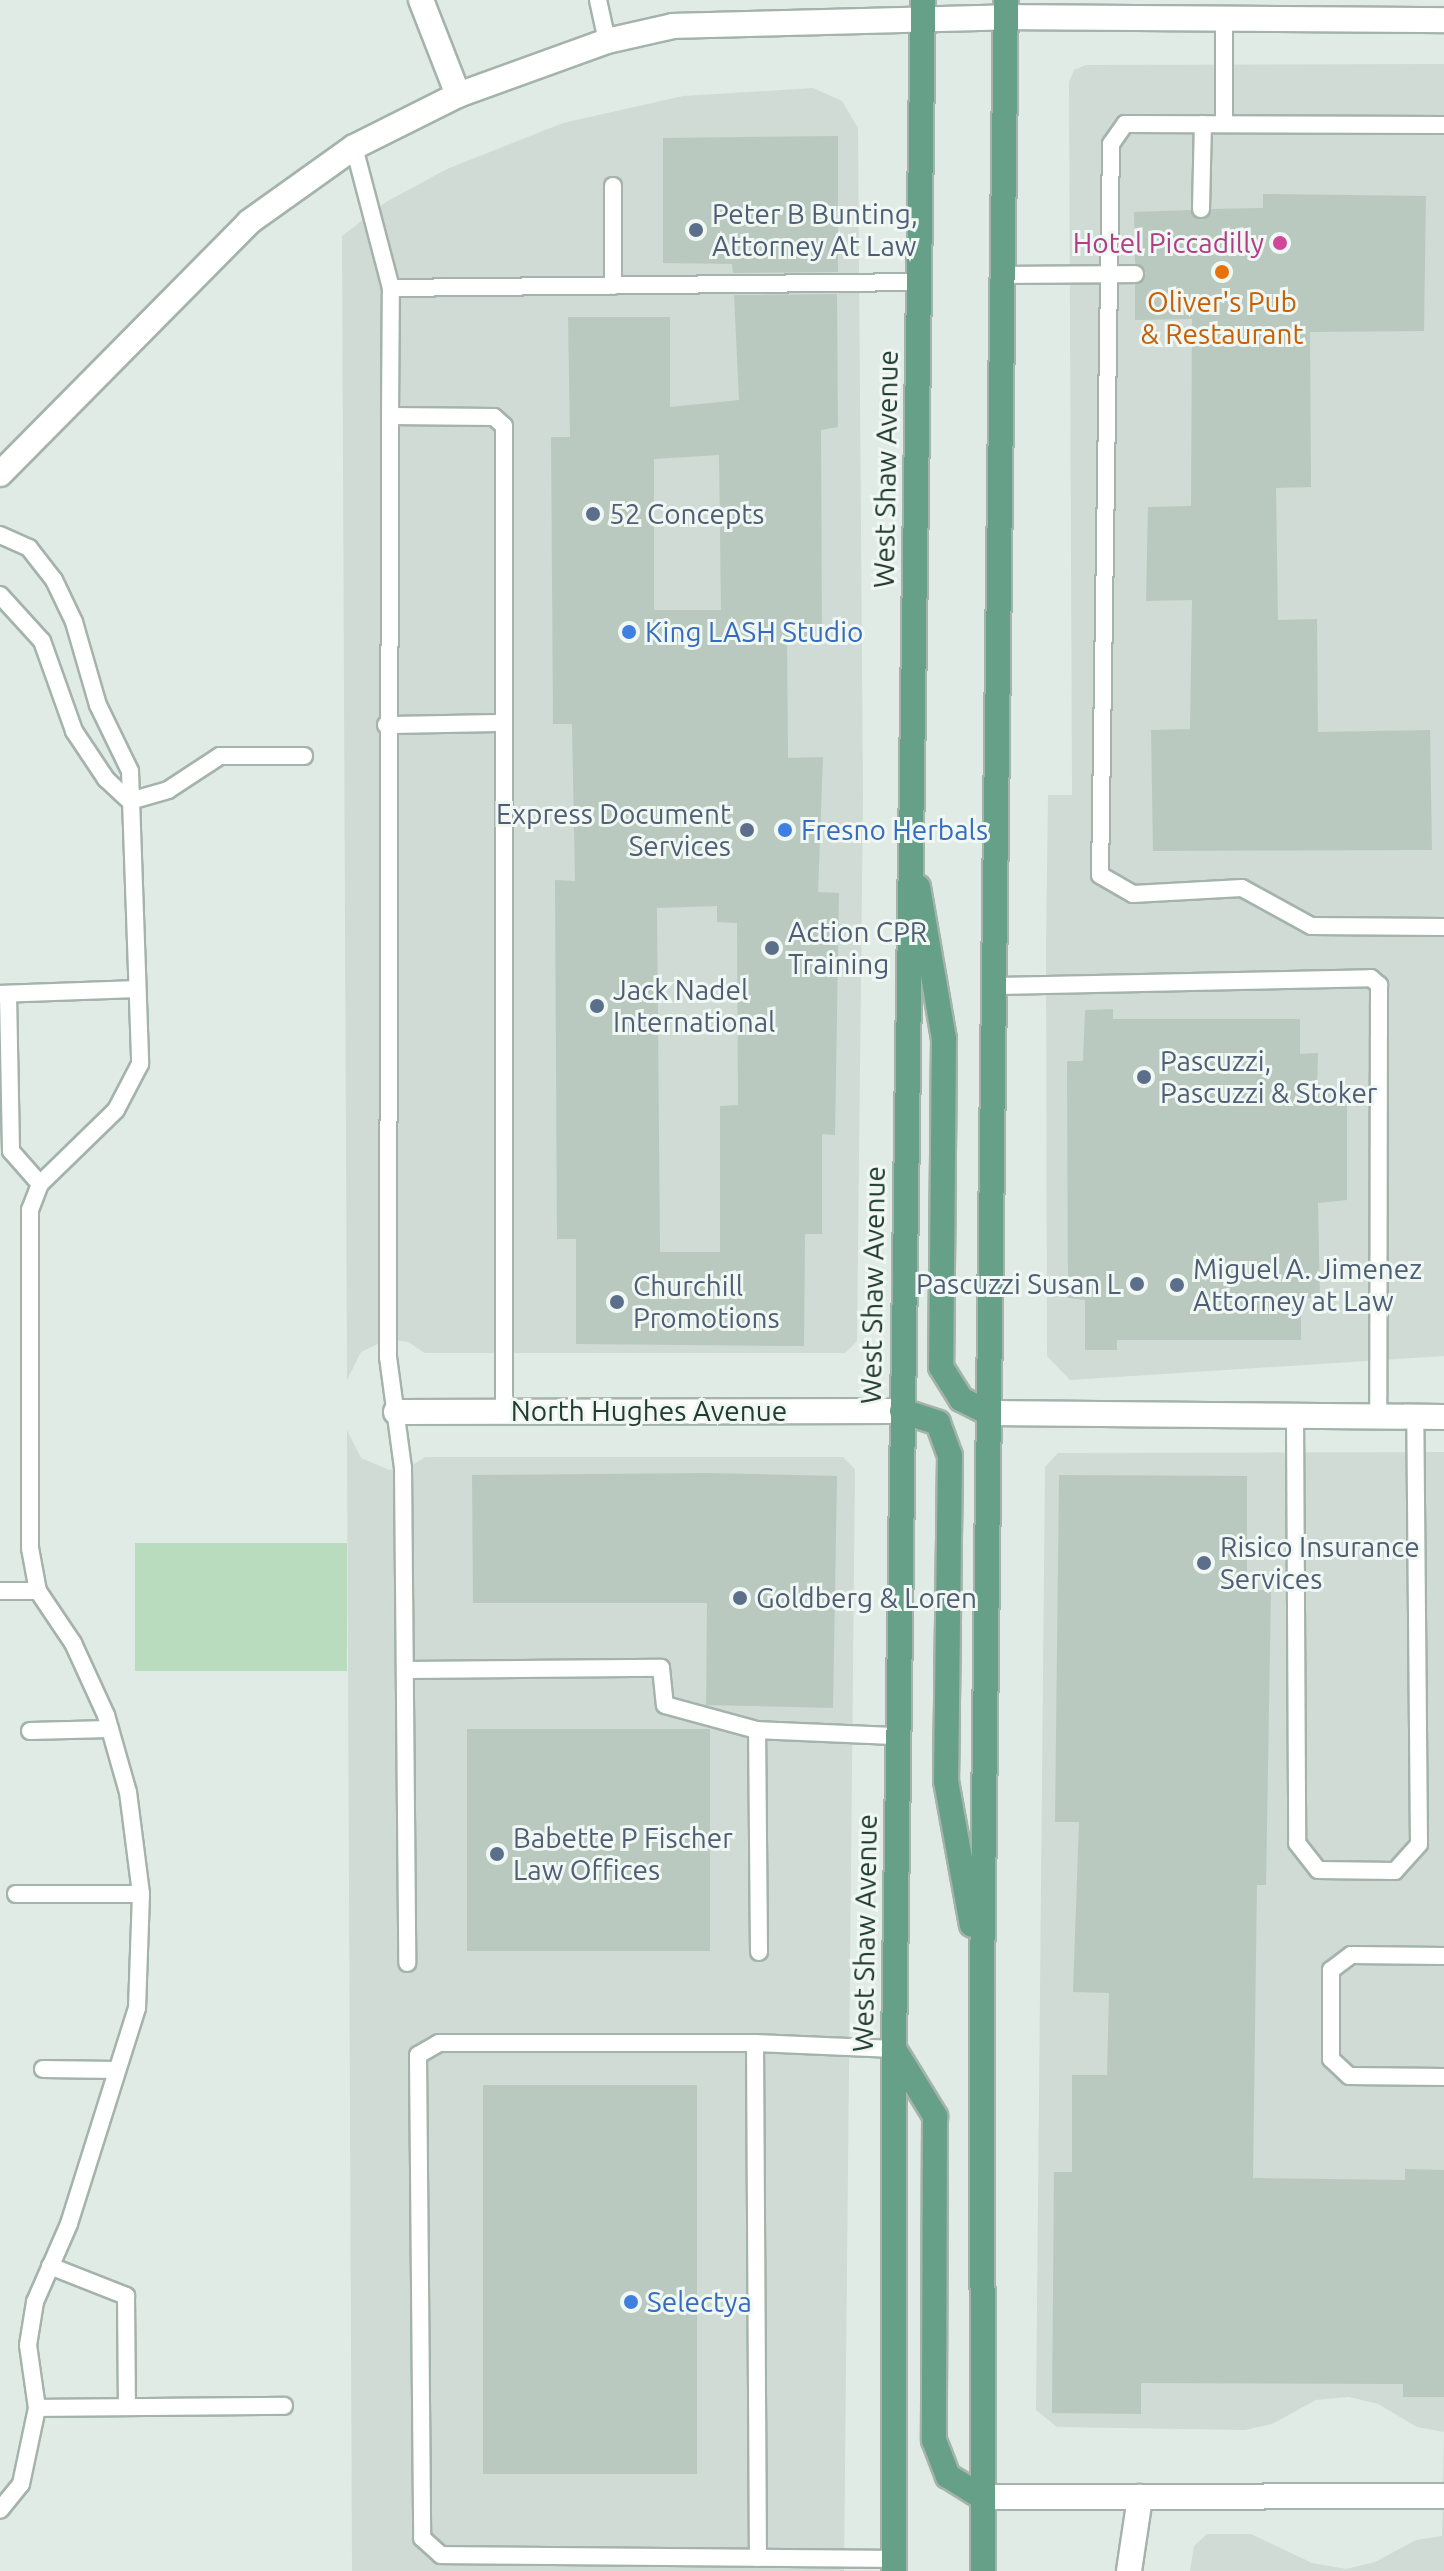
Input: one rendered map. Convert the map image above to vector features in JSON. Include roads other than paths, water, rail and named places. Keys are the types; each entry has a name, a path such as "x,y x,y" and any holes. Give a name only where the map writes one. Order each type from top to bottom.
{"main road":[{"name":"West Shaw Avenue","path":"894,2565 894,2049 907,825 923,9"},
{"path":"983,2571 982,1983 998,986 1006,9"},
{"path":"907,825 944,1039 941,1367 961,1399 989,1413"},
{"path":"902,1411 938,1423 950,1456 946,1781 982,1983"},
{"path":"894,2049 935,2116 934,2440 948,2476 981,2497"}],"street":[{"path":"421,0 458,95"},
{"path":"0,474 249,222 354,147 458,95 607,41 709,22 923,9 962,17 1006,9 1224,19 1444,20"},
{"name":"North Hughes Avenue","path":"396,1412 902,1411"},
{"path":"989,1413 1444,1417"},
{"path":"981,2497 1444,2496"},
{"path":"1129,2571 1140,2497"}],"lane":[{"path":"598,0 607,41"},
{"path":"1224,19 1224,124"},
{"path":"1444,125 1125,124 1111,144 1100,875 1133,894 1242,888 1311,926 1444,927"},
{"path":"1201,209 1203,124"},
{"path":"354,147 391,288 386,725 388,1357 403,1468 407,1963"},
{"path":"613,186 613,286"},
{"path":"1006,275 1135,274"},
{"path":"391,288 920,282"},
{"path":"390,416 494,417 504,426 504,1411"},
{"path":"0,535 29,548 54,580 74,622 98,705 130,771 140,1064 116,1110 40,1184 30,1210 30,1548 38,1591 73,1643 110,1729 128,1792 141,1894 137,2008 35,2302 28,2345 37,2408 21,2484 0,2510"},
{"path":"0,595 42,641 74,731 106,779 130,801"},
{"path":"386,725 503,723"},
{"path":"130,801 168,790 220,756 304,756"},
{"path":"998,986 1371,978 1379,985 1378,1416"},
{"path":"40,1184 11,1151 4,994 137,989"},
{"path":"1295,1415 1297,1843 1318,1870 1395,1871 1419,1844 1415,1416"},
{"path":"0,1591 38,1591"},
{"path":"407,1670 661,1668 665,1705 757,1730 897,1736"},
{"path":"30,1731 110,1729"},
{"path":"757,1730 759,1952"},
{"path":"16,1894 141,1894"},
{"path":"1444,1956 1351,1955 1331,1970 1331,2059 1349,2076 1444,2077"},
{"path":"894,2049 755,2043 439,2043 418,2055 422,2538 441,2555 758,2558 894,2565"},
{"path":"755,2043 758,2558"},
{"path":"43,2069 117,2070"},
{"path":"50,2266 126,2296 127,2407"},
{"path":"37,2408 284,2406"}],"place":[{"name":"Peter B Bunting, Attorney At Law","path":"696,230"},
{"name":"Hotel Piccadilly","path":"1280,243"},
{"name":"Oliver's Pub & Restaurant","path":"1222,272"},
{"name":"52 Concepts","path":"593,514"},
{"name":"King LASH Studio","path":"629,632"},
{"name":"Express Document Services","path":"747,830"},
{"name":"Fresno Herbals","path":"785,830"},
{"name":"Action CPR Training","path":"772,948"},
{"name":"Jack Nadel International","path":"597,1006"},
{"name":"Pascuzzi, Pascuzzi & Stoker","path":"1144,1077"},
{"name":"Pascuzzi Susan L","path":"1137,1284"},
{"name":"Miguel A. Jimenez Attorney at Law","path":"1177,1285"},
{"name":"Churchill Promotions","path":"617,1302"},
{"name":"Risico Insurance Services","path":"1204,1563"},
{"name":"Goldberg & Loren","path":"740,1598"},
{"name":"Babette P Fischer Law Offices","path":"497,1854"},
{"name":"Selectya","path":"631,2302"}]}
